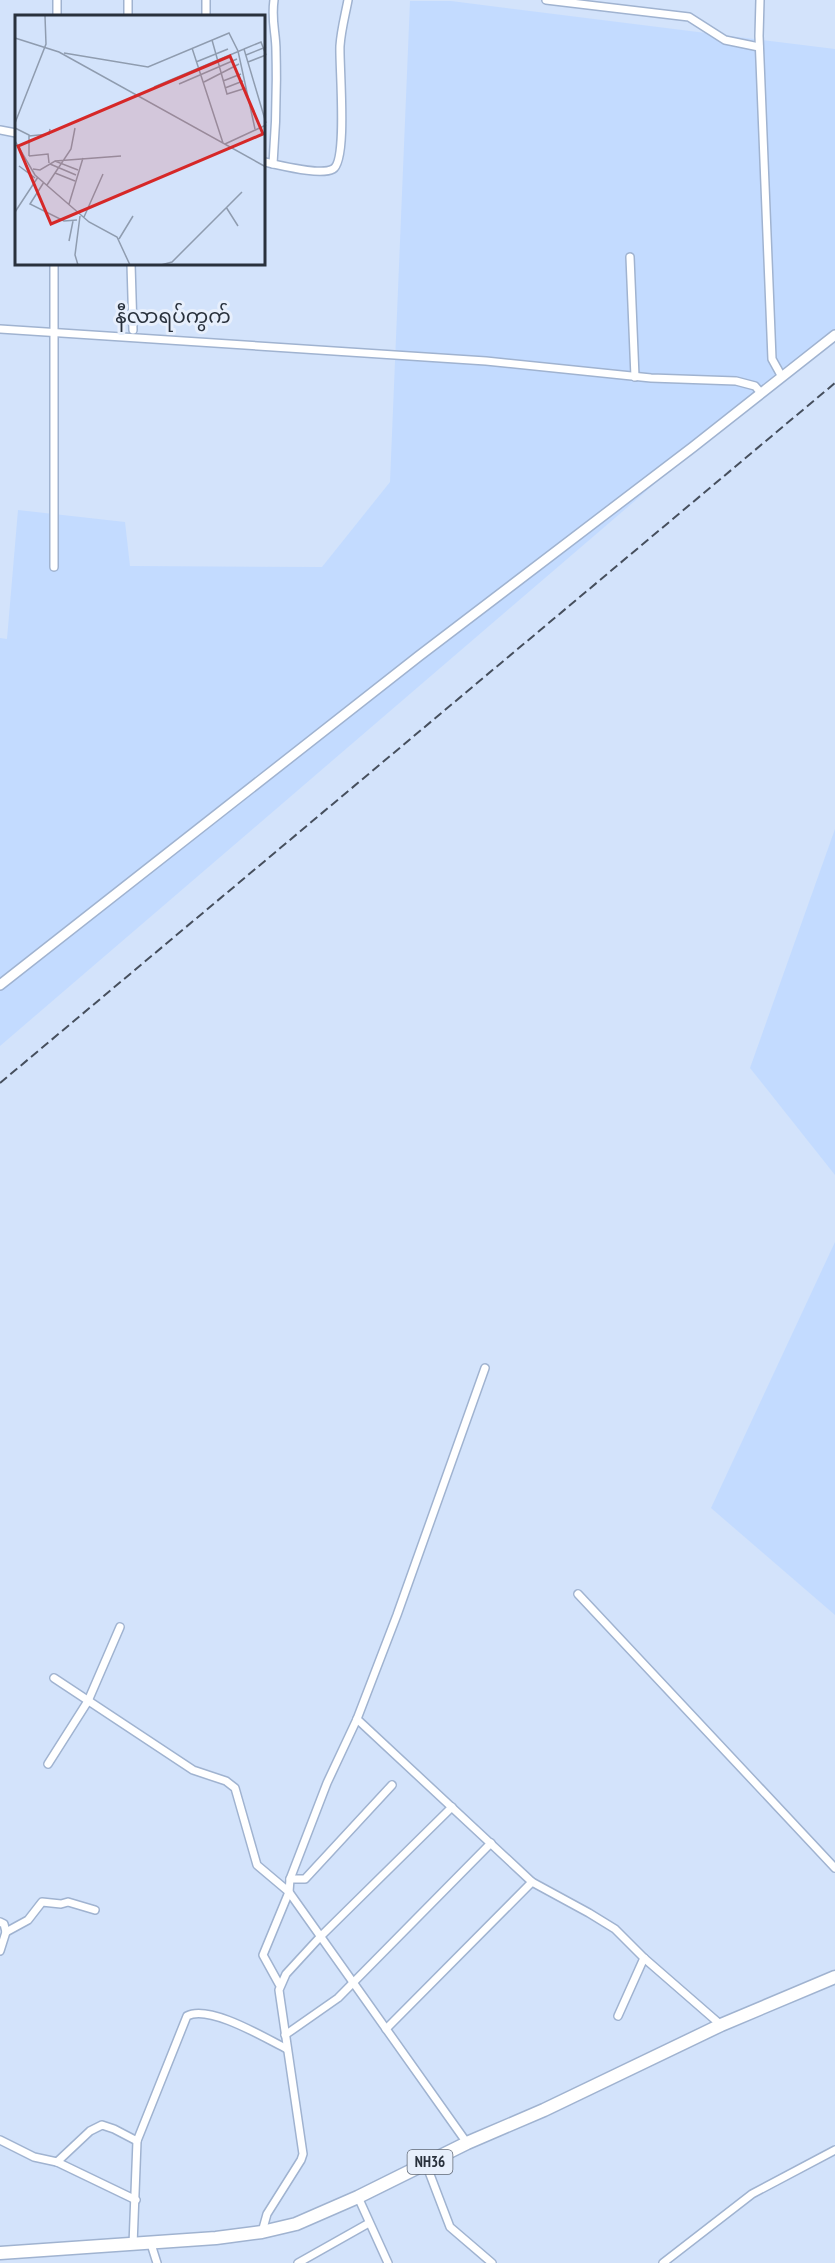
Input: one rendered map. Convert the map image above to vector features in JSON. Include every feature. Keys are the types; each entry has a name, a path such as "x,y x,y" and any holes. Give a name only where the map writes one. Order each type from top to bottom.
{"highway":[{"name":"NH36","path":"0,2253 151,2244 262,2232 296,2224 358,2197 467,2143 544,2110 721,2025 835,1977"}],"street":[{"path":"273,164 276,123 276,48 272,14 274,0"},
{"path":"266,162 318,171 331,171 337,166 340,156 341,122 340,47 342,21 348,0"},
{"path":"546,0 689,17 696,19 724,40 759,47"},
{"path":"760,0 759,47 772,359 782,376"},
{"path":"0,130 15,133"},
{"path":"630,257 635,377"},
{"path":"54,266 54,567"},
{"path":"131,266 132,330"},
{"path":"0,328 486,361 635,377 736,381 755,387 761,393"},
{"path":"0,985 419,656 835,335"},
{"path":"262,2232 267,2214 303,2154 279,1984 263,1955 289,1892 290,1879 327,1783 357,1719 401,1603 485,1368"},
{"path":"578,1594 835,1868"},
{"path":"48,1764 88,1701 120,1627"},
{"path":"54,1678 193,1770 226,1781 235,1788 257,1865 289,1892 467,2143"},
{"path":"357,1719 532,1882 615,1929 644,1958 721,2025"},
{"path":"290,1879 305,1879 392,1785"},
{"path":"279,1984 320,1937 452,1808"},
{"path":"285,2035 338,1998 491,1843"},
{"path":"386,2029 532,1882"},
{"path":"6,1932 28,1920 42,1902 61,1904 68,1902 95,1910"},
{"path":"0,1922 4,1923 6,1932 0,1951"},
{"path":"618,2016 644,1958"},
{"path":"133,2245 137,2141 187,2016 193,2012 204,2013 226,2020 287,2049"},
{"path":"57,2162 90,2131 102,2125 114,2128 137,2141"},
{"path":"0,2140 34,2157 57,2162 136,2200"},
{"path":"663,2263 752,2194 835,2150"},
{"path":"426,2164 450,2227 492,2263"},
{"path":"358,2197 388,2263"},
{"path":"298,2263 369,2223"},
{"path":"151,2244 157,2263"}],"shaded area":[{"path":"410,1 451,1 835,49 835,329 0,1046 0,638 7,639 18,510 125,522 130,566 322,567 390,482"},
{"path":"835,829 835,1175 750,1068"},
{"path":"835,1242 835,1615 711,1508"}],"railway":[{"path":"0,1083 835,383"}],"district":[{"name":"နီလာရပ်ကွက်","path":"173,316"}]}
